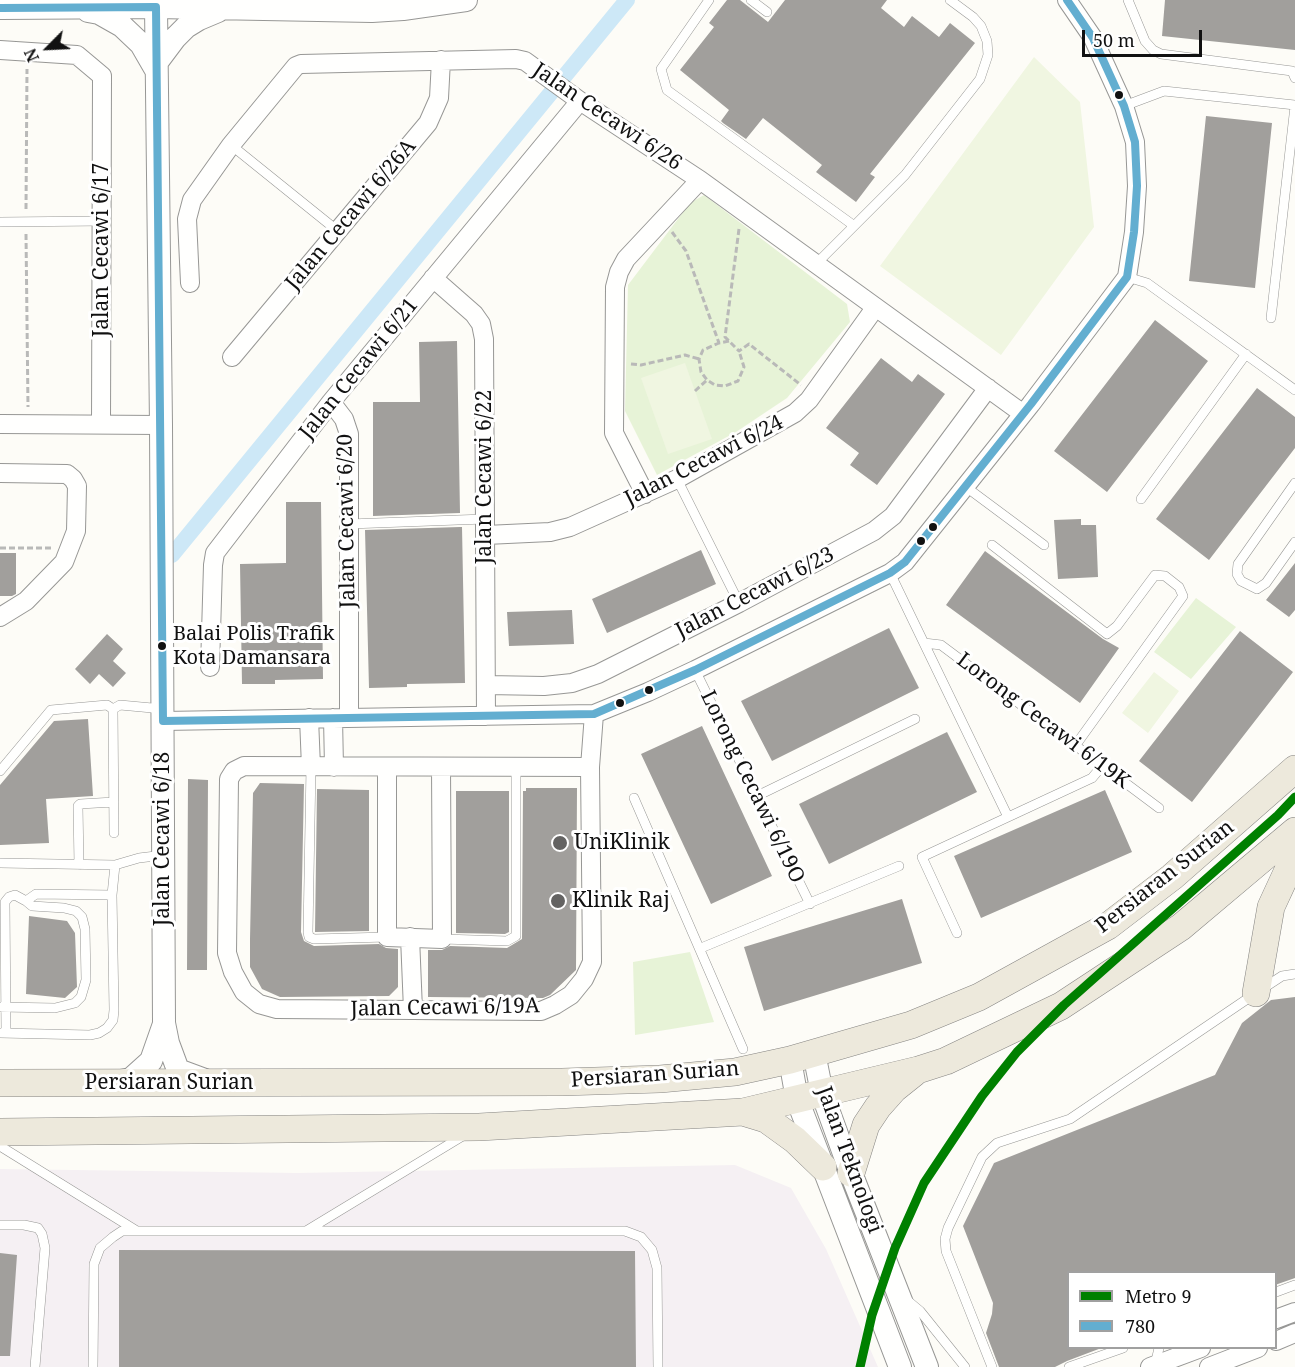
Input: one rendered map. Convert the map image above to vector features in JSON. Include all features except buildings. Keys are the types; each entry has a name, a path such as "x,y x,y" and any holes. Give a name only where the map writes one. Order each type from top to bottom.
{"main road":[{"name":"Persiaran Surian","path":"0,1083 562,1082 660,1079 735,1072 802,1056 911,1025 979,997 1108,926 1172,877 1295,769"},
{"name":"Persiaran Surian","path":"0,1132 479,1127 743,1112 918,1071 946,1061 1061,1006 1181,927 1295,831"},
{"path":"1256,993 1271,907 1295,855"},
{"path":"851,1173 866,1125 894,1089 918,1071"},
{"path":"743,1112 766,1119 795,1140 823,1167"}],"street":[{"path":"163,715 341,718 594,714 695,670 890,573 905,562 1022,413 1032,404 1127,277 1134,232 1137,186 1135,142 1124,106 1093,38 1066,0"},
{"path":"0,8 156,7 372,11 460,1"},
{"name":"Jalan Cecawi 6/18","path":"156,7 164,1023 178,1070 209,1082"},
{"path":"73,8 99,13 122,26 141,44 157,67 175,38 186,27 215,12 231,9"},
{"path":"0,50 27,52"},
{"name":"Jalan Cecawi 6/17","path":"27,52 77,56 102,76 101,424"},
{"name":"Jalan Cecawi 6/26","path":"190,283 188,209 194,196 231,145 298,65 516,59 525,62 700,180 1022,413"},
{"name":"Jalan Cecawi 6/26A","path":"232,357 428,123 439,98 441,60"},
{"name":"Jalan Cecawi 6/21","path":"210,667 215,553 331,402 580,101"},
{"path":"645,494 614,434 615,287 626,259 700,180"},
{"name":"Jalan Cecawi 6/22","path":"433,279 474,314 481,324 484,339 487,691"},
{"name":"Jalan Cecawi 6/24","path":"485,527 549,532 560,530 677,479 795,413 813,394 875,308"},
{"name":"Jalan Cecawi 6/23","path":"487,691 572,683 598,674 739,603 874,531 892,516 988,388"},
{"name":"Jalan Cecawi 6/20","path":"331,402 344,419 349,434 349,524 341,718 334,767"},
{"path":"0,424 161,425"},
{"path":"0,473 67,474 77,486 76,531 64,562 26,601 0,618"},
{"path":"486,716 487,691"},
{"path":"590,768 594,714"},
{"path":"309,718 311,767"},
{"name":"Jalan Cecawi 6/19A","path":"244,766 516,767 590,768 592,962 584,979 571,995 541,1011 277,1009 258,1004 244,992 233,972 227,953 229,779 234,771 244,766"},
{"path":"387,767 387,937 442,939 441,767"},
{"path":"410,937 413,1010"},
{"name":"Jalan Cecawi 6/18","path":"109,1083 131,1078 144,1069 151,1061 164,1023"},
{"name":"Jalan Teknologi","path":"802,1056 823,1167 900,1367"},
{"name":"Jalan Teknologi","path":"810,1096 851,1173 927,1367"},
{"path":"1277,1318 1295,1312"},
{"path":"1277,1340 1295,1333"},
{"path":"1155,1362 1195,1349"},
{"path":"1209,1367 1253,1349"}],"lane":[{"path":"710,0 661,69 667,90 854,225"},
{"path":"751,0 767,12"},
{"path":"816,264 905,175 980,79 988,56 987,41 981,26 973,17 950,0"},
{"path":"1128,0 1145,41 1153,50 1161,54 1292,71 1295,78"},
{"path":"1124,106 1164,91 1295,106 1291,175 1271,318"},
{"path":"231,145 339,232"},
{"path":"0,222 102,221"},
{"path":"1127,277 1147,283 1295,390"},
{"path":"1141,499 1246,354"},
{"path":"677,479 739,603"},
{"path":"1295,483 1238,564 1237,574 1241,581 1257,589 1266,584 1295,542"},
{"path":"966,487 1044,545"},
{"path":"349,524 485,527"},
{"path":"992,544 1107,634 1117,626 1155,575 1165,576 1179,588 1183,596 1076,746"},
{"path":"890,573 1008,817"},
{"name":"Lorong Cecawi 6/19K","path":"924,643 941,645 1159,808"},
{"name":"Lorong Cecawi 6/19O","path":"695,670 810,904"},
{"path":"0,771 51,710 107,705 113,709"},
{"path":"113,709 120,705 163,715"},
{"path":"113,709 114,833"},
{"path":"757,796 915,719"},
{"path":"957,933 922,857 1092,777 1102,766"},
{"path":"311,767 309,937 314,939 387,937"},
{"path":"442,939 507,941 516,936 516,767"},
{"path":"634,798 743,1049"},
{"path":"79,865 78,806 114,802"},
{"path":"0,863 116,865 139,858 164,855"},
{"path":"4,1007 56,1008 75,1003 81,997 86,980 85,929 82,917 76,911 64,908 32,906 15,895 9,897 5,902 3,1033 90,1035 107,1028 113,1020 114,1010 112,896 116,865"},
{"path":"701,948 899,866"},
{"path":"26,901 36,894 112,896"},
{"path":"992,1367 946,1251 945,1239 982,1157 997,1143 1070,1119 1282,976 1295,974"},
{"path":"305,1231 479,1127"},
{"path":"0,1146 137,1231"},
{"path":"0,1225 24,1225 38,1228 42,1234 45,1248 35,1367"},
{"path":"93,1367 94,1264 100,1248 122,1231 625,1231 641,1237 652,1250 657,1268 658,1367"},
{"path":"1277,1291 1295,1285"},
{"path":"898,1295 920,1311 965,1367"},
{"path":"1069,1367 1118,1349"}],"path":[{"path":"27,52 28,424"},
{"path":"729,341 703,350 699,359 701,372 715,386 725,386 738,381 744,367 739,351 729,341 725,338 742,210"},
{"path":"664,219 686,251 719,343"},
{"path":"739,351 749,344 813,394"},
{"path":"614,364 641,365 686,355 699,359"},
{"path":"695,391 707,380"},
{"path":"0,548 69,548"}],"shaded area":[{"path":"735,1165 791,1188 826,1249 878,1367 0,1367 0,1169 297,1173"}],"green space":[{"path":"1034,57 1080,102 1094,227 1001,355 880,266"},
{"path":"704,195 847,304 850,322 787,398 736,432 657,475 625,411 628,285 690,203"},
{"path":"685,363 712,439 668,454 641,378"},
{"path":"1196,598 1236,627 1191,679 1154,652"},
{"path":"1154,672 1179,691 1148,733 1122,713"},
{"path":"690,952 714,1022 635,1035 633,962"}],"waterway":[{"path":"172,555 627,0"}],"metro line":[{"name":"9","path":"860,1367 872,1315 895,1248 924,1183 982,1096 1017,1052 1064,1005 1278,815 1295,797"}],"transit line":[{"name":"780","path":"163,721 594,714 695,670 890,573 905,562 1031,404 1127,277 1134,232 1137,186 1135,142 1124,106 1093,38 1067,0"},
{"name":"780","path":"0,8 156,7 163,721"}],"place":[{"name":"Balai Polis Trafik Kota Damansara","path":"162,646"},
{"name":"UniKlinik","path":"560,843"},
{"name":"Klinik Raj","path":"558,901"}]}
